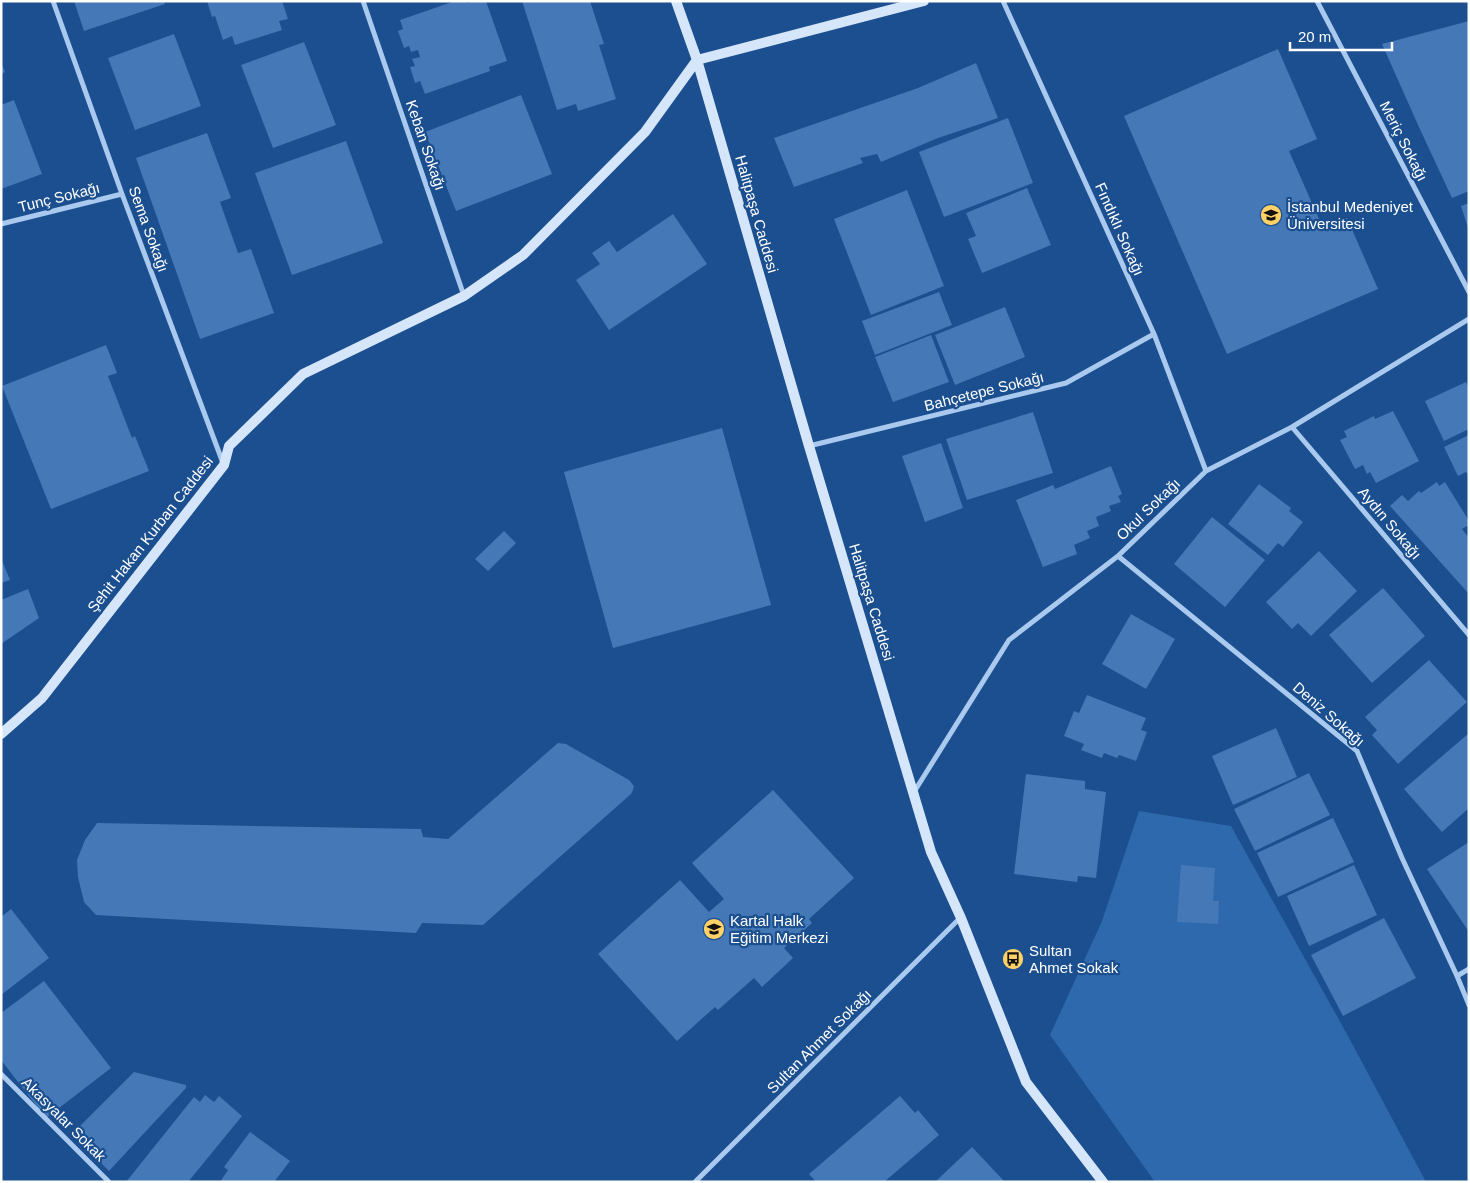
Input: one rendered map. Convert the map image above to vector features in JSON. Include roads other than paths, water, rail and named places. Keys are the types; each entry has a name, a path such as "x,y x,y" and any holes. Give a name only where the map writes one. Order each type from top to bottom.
{"street":[{"name":"Sema Sokağı","path":"53,1 122,194 224,465"},
{"name":"Keban Sokağı","path":"363,1 464,296"},
{"name":"Halitpaşa Caddesi","path":"676,1 697,60 809,446 931,852 961,918 1026,1082 1103,1182"},
{"path":"697,60 924,1"},
{"name":"Fındıklı Sokağı","path":"1003,1 1154,334 1206,470"},
{"name":"Meriç Sokağı","path":"1318,1 1469,292"},
{"name":"Şehit Hakan Kurban Caddesi","path":"1,734 42,698 224,465 229,446 303,374 464,296 523,256 645,132 697,60"},
{"name":"Tunç Sokağı","path":"1,224 122,194"},
{"name":"Okul Sokağı","path":"913,792 1009,640 1118,556 1206,470 1292,427 1469,319"},
{"name":"Bahçetepe Sokağı","path":"809,446 1066,383 1154,334"},
{"name":"Aydın Sokağı","path":"1292,427 1469,635"},
{"name":"Deniz Sokağı","path":"1118,556 1357,751 1402,858 1469,1005"},
{"name":"Sultan Ahmet Sokağı","path":"695,1182 961,918"},
{"path":"1457,976 1469,969"},
{"name":"Akasyalar Sokak","path":"1,1074 109,1182"}],"place":[{"name":"İstanbul Medeniyet Üniversitesi","path":"1271,215"},
{"name":"Kartal Halk Eğitim Merkezi","path":"714,929"},
{"name":"Sultan Ahmet Sokak","path":"1013,959"}]}
